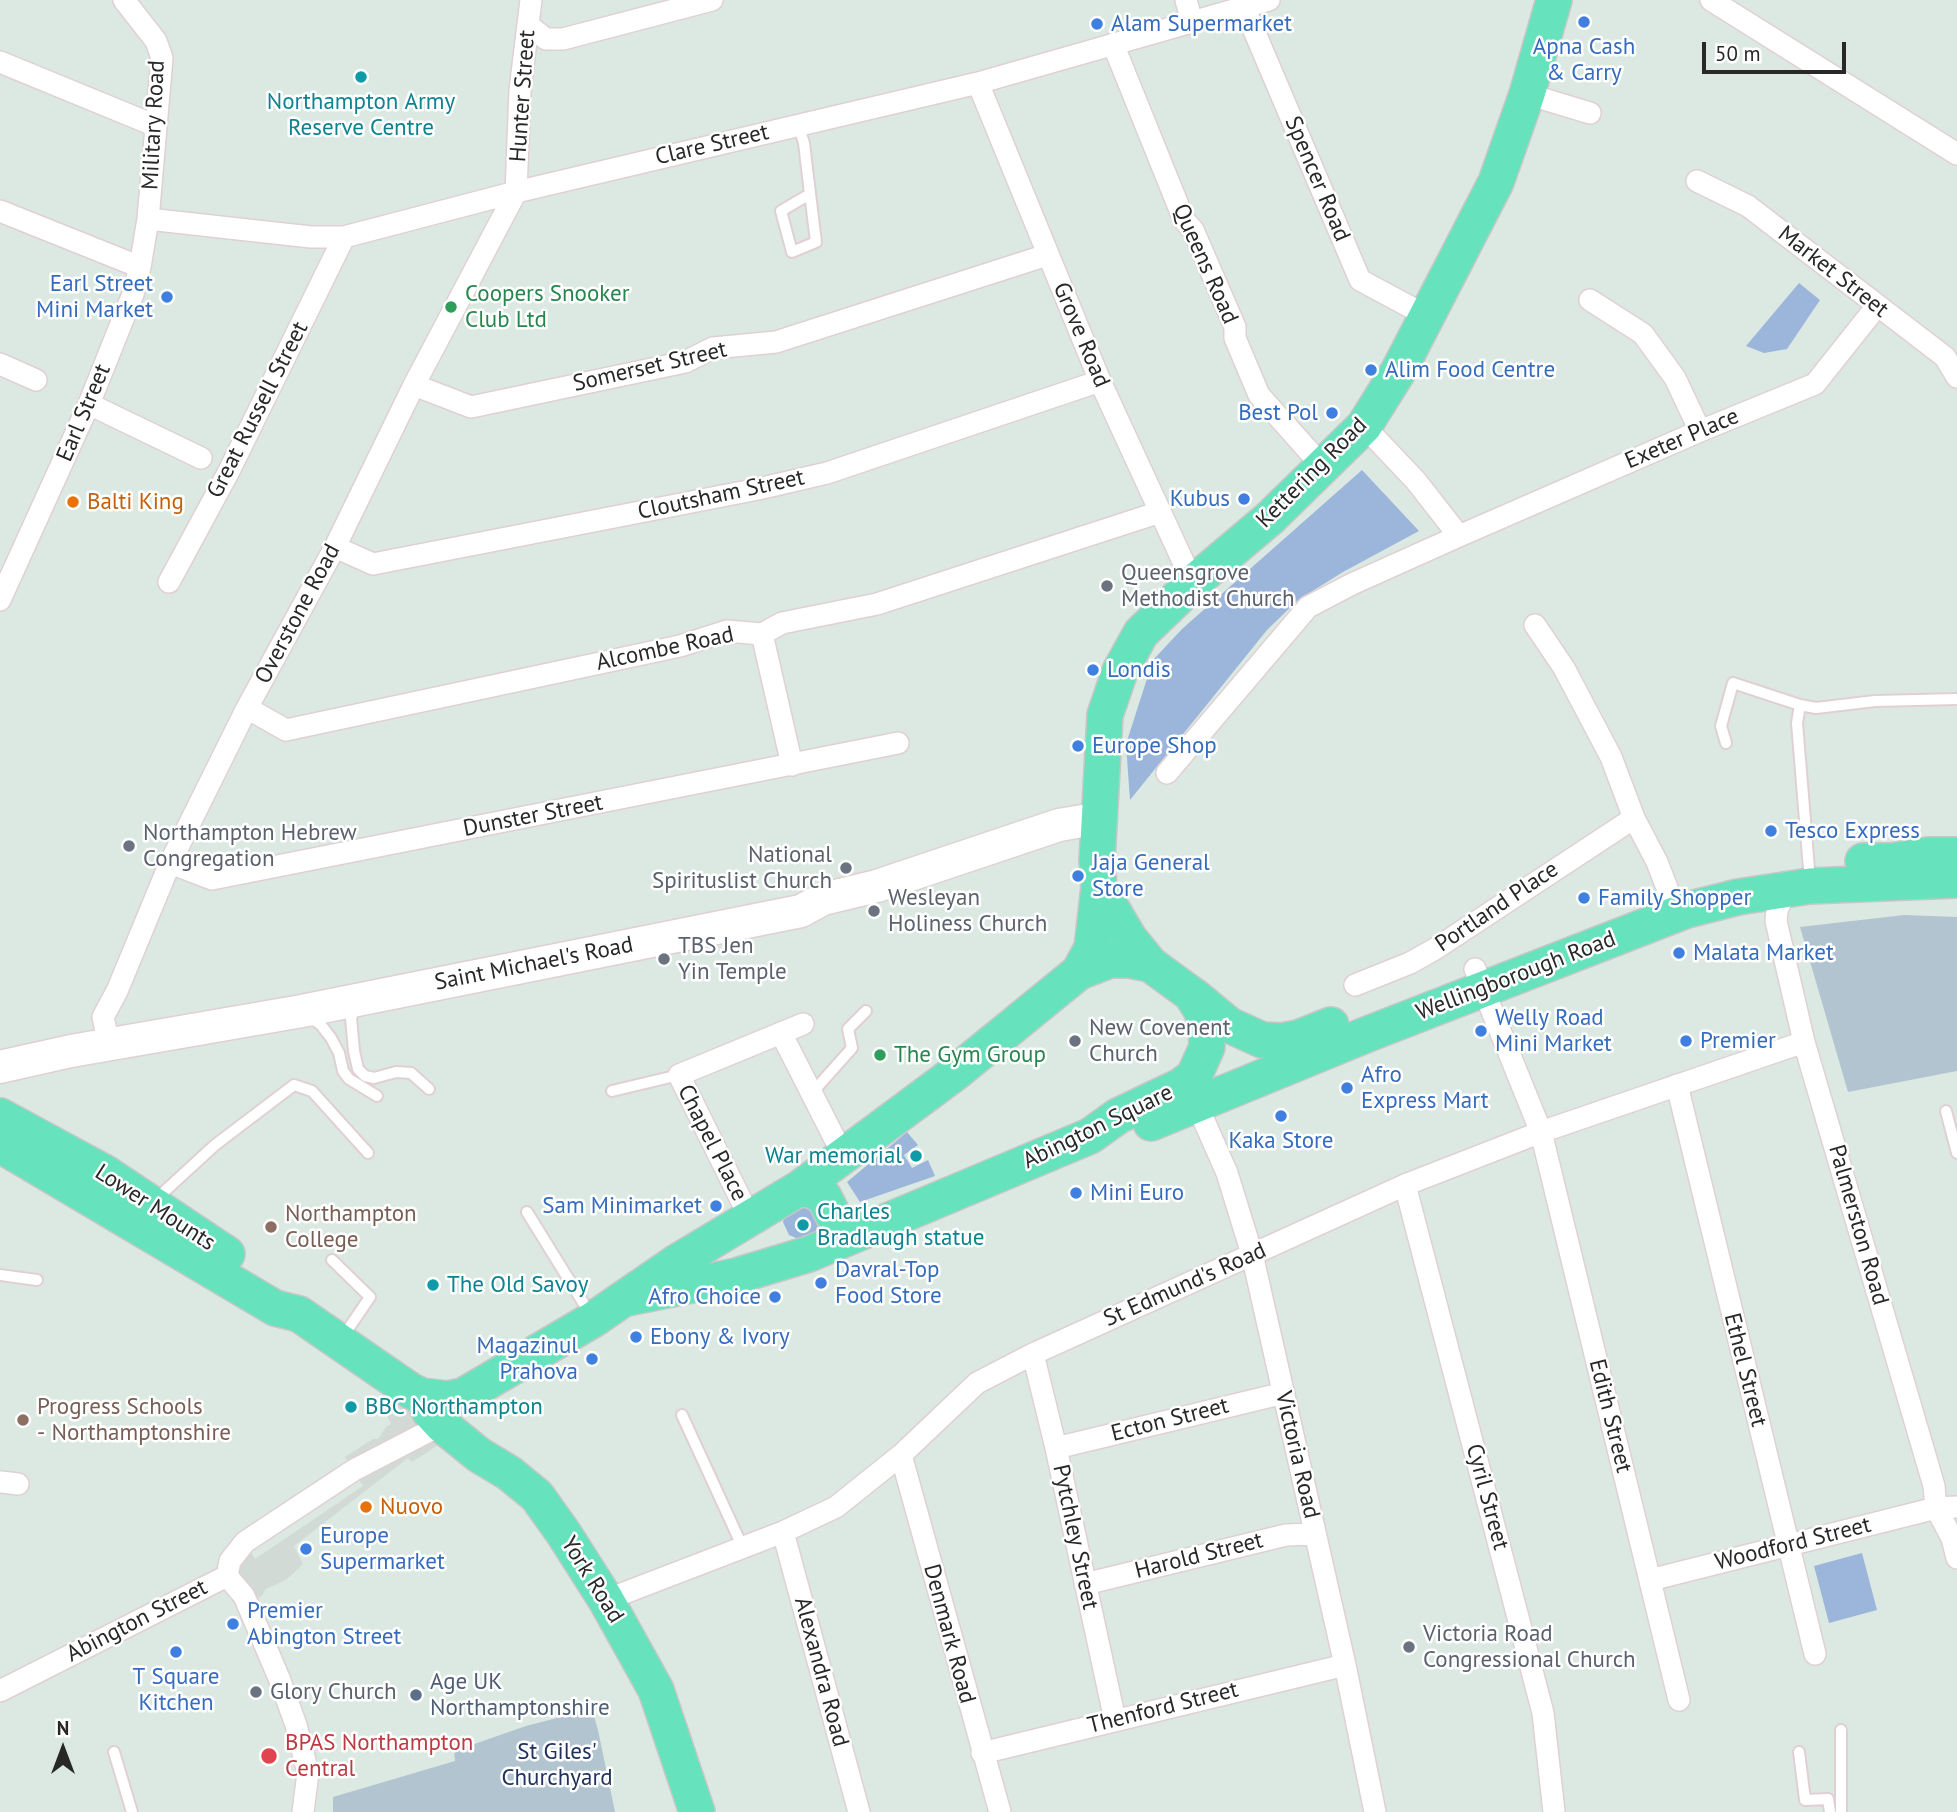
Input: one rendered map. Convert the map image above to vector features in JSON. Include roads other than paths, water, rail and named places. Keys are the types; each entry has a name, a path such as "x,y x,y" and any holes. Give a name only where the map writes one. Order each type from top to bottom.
{"main road":[{"name":"Kettering Road","path":"1079,972 1092,948 1099,887 1097,862 1105,715 1120,671 1140,633 1193,583 1270,518 1364,426 1399,369 1496,182 1527,94 1555,0"},
{"name":"Wellingborough Road","path":"1905,872 1928,855 1957,855"},
{"name":"Wellingborough Road","path":"1090,1136 1126,1132 1197,1105 1339,1045 1479,979 1673,904 1740,874 1802,879 1905,872 1927,867 1957,867"},
{"name":"Wellingborough Road","path":"1905,872 1957,880"},
{"path":"1905,872 1957,905"},
{"path":"1099,887 1129,938 1150,964"},
{"name":"Abington Square","path":"422,1396 448,1399 463,1396 476,1389 594,1319 623,1299 677,1262 800,1188 955,1073 1079,972 1110,960 1150,964 1191,994 1206,1021 1207,1047 1194,1076 1181,1086 1118,1116 1090,1136 825,1247 736,1276 623,1299"},
{"name":"Wellingborough Road","path":"1191,994 1229,1025 1262,1040 1282,1041 1298,1038 1357,1000 1479,979"},
{"name":"Lower Mounts","path":"0,1116 107,1174 146,1215 275,1308 299,1314 422,1396"},
{"name":"Lower Mounts","path":"8,1152 146,1215"},
{"path":"759,1213 771,1221 784,1242 825,1247 837,1223 824,1197 800,1188"},
{"path":"476,1389 477,1414 481,1428 509,1473"},
{"name":"York Road","path":"422,1396 430,1412 442,1424 479,1455 509,1473 547,1508 606,1600 656,1690 697,1812"}],"street":[{"name":"Military Road","path":"124,0 156,41 162,58 148,219"},
{"name":"Hunter Street","path":"516,192 520,90 531,0"},
{"path":"528,25 546,39 563,39 712,0"},
{"path":"1186,0 1192,22"},
{"name":"Clare Street","path":"148,219 311,237 344,237 516,192 978,83 1269,0"},
{"path":"1711,0 1957,154"},
{"name":"Spencer Road","path":"1244,7 1360,280 1427,316"},
{"name":"Queens Road","path":"1113,44 1184,220 1193,230 1235,327 1235,338 1259,395 1323,467"},
{"path":"0,62 156,126"},
{"name":"Grove Road","path":"978,83 1100,381 1193,583"},
{"path":"1527,94 1590,113"},
{"name":"Market Street","path":"1697,181 1748,206 1945,357 1957,377"},
{"name":"Overstone Road","path":"109,1044 103,1017 117,991 170,863 247,708 335,547 414,385 516,192"},
{"path":"0,211 139,267"},
{"name":"Earl Street","path":"0,600 89,404 132,293 148,219"},
{"name":"Great Russell Street","path":"169,582 228,473 344,237"},
{"name":"Somerset Street","path":"414,385 471,407 685,362 713,348 776,342 1047,255"},
{"path":"1590,300 1643,334 1675,378 1700,431"},
{"name":"Exeter Place","path":"1167,773 1308,607 1459,536 1815,384 1877,306"},
{"path":"0,363 36,380"},
{"name":"Cloutsham Street","path":"335,547 373,564 758,489 827,473 1100,381"},
{"path":"89,404 201,458"},
{"path":"1364,426 1416,481 1459,536"},
{"name":"Alcombe Road","path":"247,708 286,730 680,646 727,631 762,634 782,623 877,604 1160,512"},
{"path":"1535,625 1564,668 1611,757 1633,818 1657,862 1673,904"},
{"path":"762,634 792,765"},
{"name":"Dunster Street","path":"170,863 212,879 898,743"},
{"name":"Saint Michael's Road","path":"2,1068 109,1044 302,1011 802,911 823,899 877,886 1059,825 1100,818"},
{"name":"Portland Place","path":"1357,1000 1633,818"},
{"name":"Palmerston Road","path":"1802,879 1777,911 1776,920 1804,1042 1934,1486 1947,1507 1957,1558"},
{"name":"Edith Street","path":"1479,979 1541,1132 1679,1700"},
{"name":"Chapel Place","path":"759,1213 679,1075 803,1024"},
{"path":"781,1033 844,1157"},
{"name":"St Edmund's Road","path":"606,1600 783,1532 836,1507 901,1455 977,1383 1033,1354 1405,1185 1541,1132 1804,1042"},
{"name":"Ethel Street","path":"1677,1086 1815,1654"},
{"name":"Victoria Road","path":"1197,1105 1227,1173 1252,1254 1345,1665 1375,1812"},
{"name":"Cyril Street","path":"1405,1185 1543,1713 1554,1812"},
{"name":"Pytchley Street","path":"1033,1354 1115,1720"},
{"name":"Ecton Street","path":"1056,1448 1284,1393"},
{"name":"Abington Street","path":"0,1691 227,1576 230,1561 246,1542 354,1470 437,1427"},
{"name":"Denmark Road","path":"901,1455 1000,1812"},
{"name":"Woodford Street","path":"1650,1580 1947,1507"},
{"name":"Alexandra Road","path":"783,1532 859,1812"},
{"name":"Harold Street","path":"1085,1584 1286,1535 1315,1534"},
{"path":"227,1576 244,1596 296,1725 308,1773 303,1812"},
{"name":"Thenford Street","path":"982,1753 1345,1665"}],"lane":[{"path":"798,125 804,143 816,242 792,252 781,211 810,194"},
{"path":"1726,743 1721,726 1733,684 1816,708 1875,701 1957,699"},
{"path":"1800,705 1798,736 1802,879"},
{"path":"358,1000 351,1018 358,1069 365,1076 374,1078 396,1072 411,1073 429,1089"},
{"path":"302,1011 321,1025 331,1038 349,1079 377,1096"},
{"path":"812,1093 852,1048 848,1029 866,1012"},
{"path":"612,1091 679,1075"},
{"path":"146,1215 215,1145 294,1085 312,1091 368,1153"},
{"path":"1947,1111 1957,1153"},
{"path":"527,1212 594,1319"},
{"path":"332,1260 370,1297 339,1342"},
{"path":"0,1275 37,1280"},
{"path":"682,1415 743,1548"},
{"path":"1841,1812 1842,1730"},
{"path":"114,1752 132,1812"},
{"path":"1799,1752 1805,1800 1828,1799 1830,1812"}],"place":[{"name":"Apna Cash & Carry","path":"1584,22"},
{"name":"Alam Supermarket","path":"1097,24"},
{"name":"Northampton Army Reserve Centre","path":"361,77"},
{"name":"Earl Street Mini Market","path":"167,297"},
{"name":"Coopers Snooker Club Ltd","path":"451,307"},
{"name":"Alim Food Centre","path":"1371,370"},
{"name":"Best Pol","path":"1332,413"},
{"name":"Kubus","path":"1244,499"},
{"name":"Balti King","path":"73,502"},
{"name":"Queensgrove Methodist Church","path":"1107,586"},
{"name":"Londis","path":"1093,670"},
{"name":"Europe Shop","path":"1078,746"},
{"name":"Tesco Express","path":"1771,831"},
{"name":"Northampton Hebrew Congregation","path":"129,846"},
{"name":"National Spirituslist Church","path":"846,868"},
{"name":"Jaja General Store","path":"1078,876"},
{"name":"Family Shopper","path":"1584,898"},
{"name":"Wesleyan Holiness Church","path":"874,911"},
{"name":"Malata Market","path":"1679,953"},
{"name":"TBS Jen Yin Temple","path":"664,959"},
{"name":"Welly Road Mini Market","path":"1481,1031"},
{"name":"New Covenent Church","path":"1075,1041"},
{"name":"Premier","path":"1686,1041"},
{"name":"The Gym Group","path":"880,1055"},
{"name":"Afro Express Mart","path":"1347,1088"},
{"name":"Kaka Store","path":"1281,1116"},
{"name":"War memorial","path":"916,1156"},
{"name":"Mini Euro","path":"1076,1193"},
{"name":"Sam Minimarket","path":"716,1206"},
{"name":"Charles Bradlaugh statue","path":"803,1225"},
{"name":"Northampton College","path":"271,1227"},
{"name":"Davral-Top Food Store","path":"821,1283"},
{"name":"The Old Savoy","path":"433,1285"},
{"name":"Afro Choice","path":"775,1297"},
{"name":"Ebony & Ivory","path":"636,1337"},
{"name":"Magazinul Prahova","path":"592,1359"},
{"name":"BBC Northampton","path":"351,1407"},
{"name":"Progress Schools - Northamptonshire","path":"23,1420"},
{"name":"Nuovo","path":"366,1507"},
{"name":"Europe Supermarket","path":"306,1549"},
{"name":"Premier Abington Street","path":"233,1624"},
{"name":"Victoria Road Congressional Church","path":"1409,1647"},
{"name":"T Square Kitchen","path":"176,1652"},
{"name":"Glory Church","path":"256,1692"},
{"name":"Age UK Northamptonshire","path":"416,1695"},
{"name":"BPAS Northampton Central","path":"269,1756"}],"park label":[{"name":"St Giles' Churchyard","path":"557,1765"}]}
